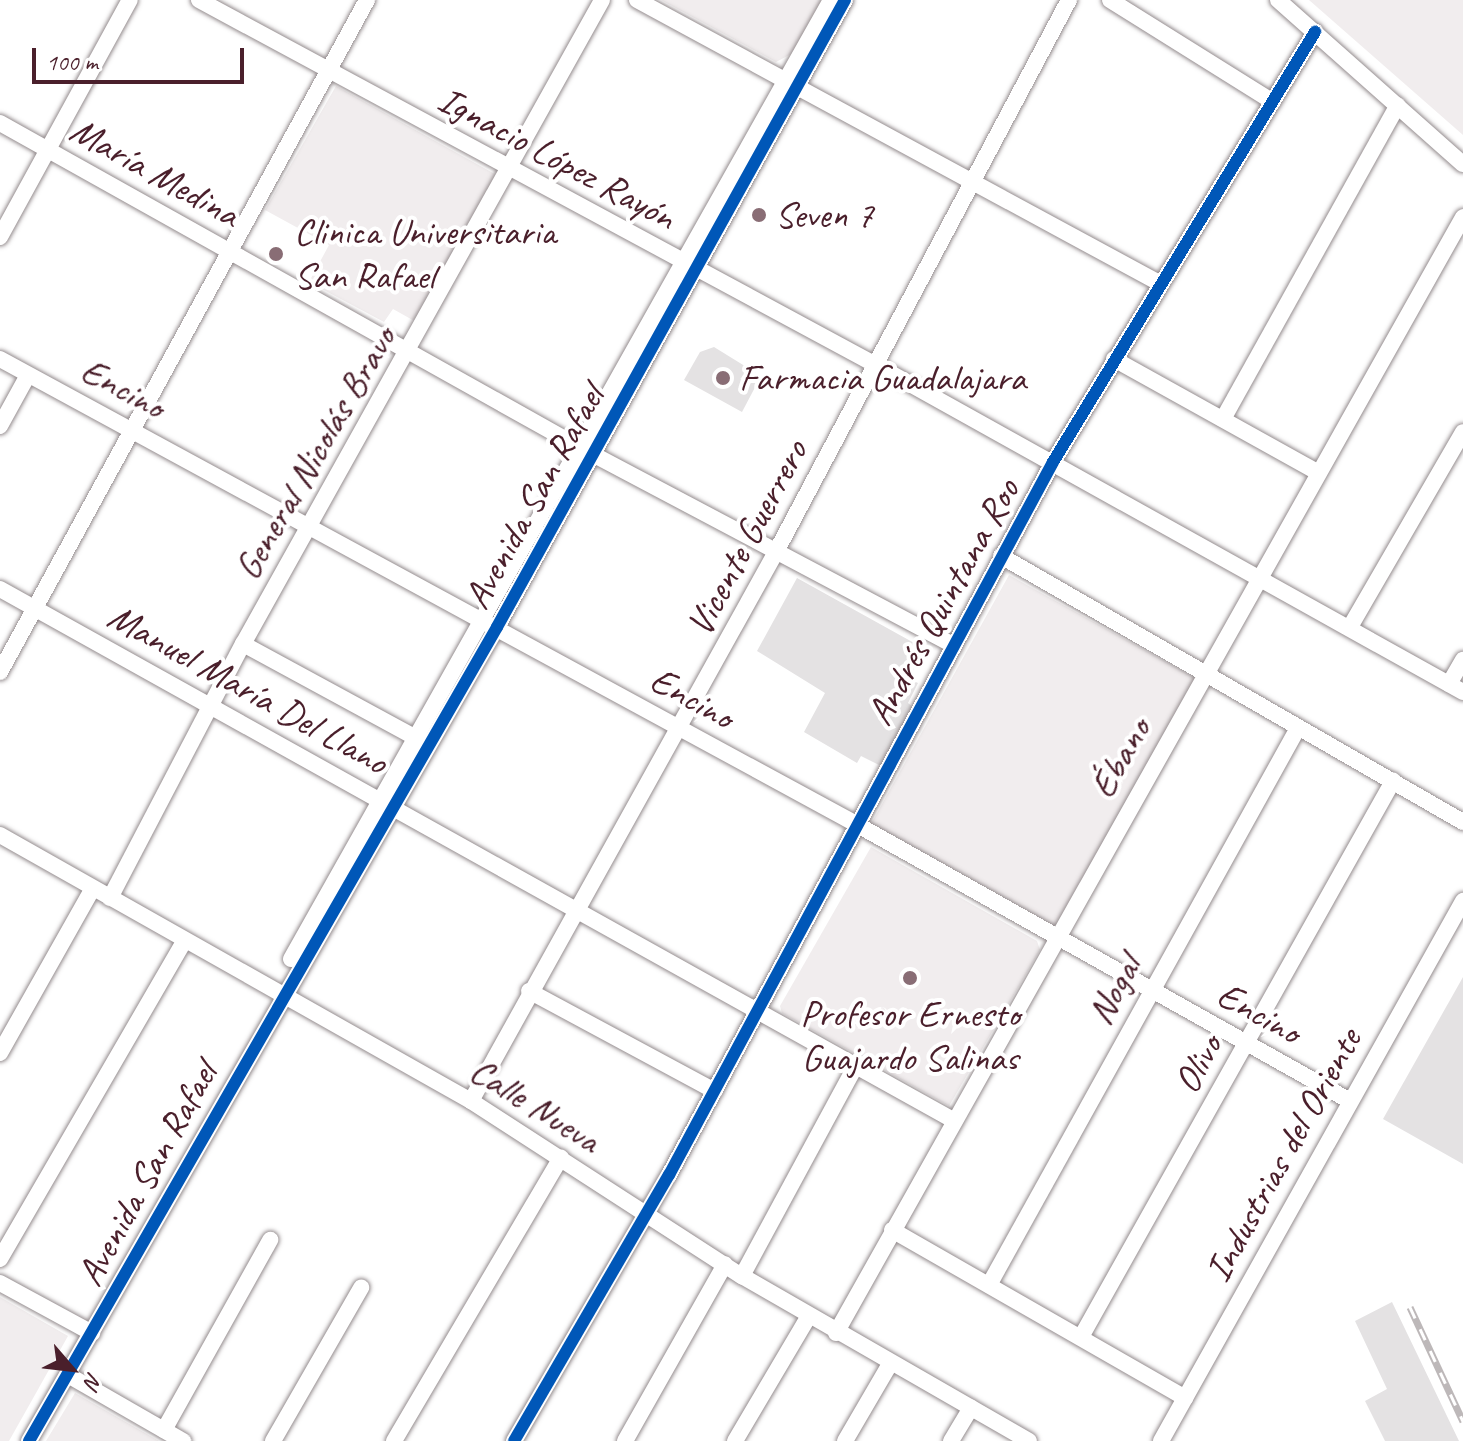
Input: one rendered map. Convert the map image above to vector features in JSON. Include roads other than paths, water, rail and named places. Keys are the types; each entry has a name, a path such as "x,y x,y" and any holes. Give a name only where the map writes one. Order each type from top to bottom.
{"street":[{"path":"0,237 130,0"},
{"name":"Ignacio López Rayón","path":"199,0 876,365 1456,688"},
{"path":"0,672 227,248 367,0"},
{"name":"General Nicolás Bravo","path":"110,898 243,644 511,170 602,0"},
{"path":"637,0 1159,283"},
{"name":"Avenida San Rafael","path":"29,1441 268,1019 277,995 491,624 790,85 831,0"},
{"name":"Avenida San Rafael","path":"790,85 845,0"},
{"name":"Vicente Guerrero","path":"471,1101 529,991 680,728 777,550 1069,0"},
{"path":"1110,0 1273,102"},
{"path":"1278,0 1463,164"},
{"name":"Andrés Quintana Roo","path":"514,1441 715,1091 1053,462 1159,283 1315,32"},
{"path":"1223,419 1398,105"},
{"name":"María Medina","path":"0,123 411,349 587,451 953,645"},
{"name":"Ébano","path":"836,1333 1257,576 1463,217"},
{"name":"Encino","path":"0,359 856,824 1350,1101"},
{"path":"1114,359 1317,472"},
{"path":"0,426 28,375"},
{"path":"1350,627 1463,432"},
{"path":"1001,556 1206,671 1298,728 1463,822"},
{"name":"Manuel María Del Llano","path":"0,589 953,1120"},
{"path":"243,644 424,742"},
{"path":"1456,688 1463,660"},
{"name":"Nogal","path":"989,1285 1298,728"},
{"name":"Olivo","path":"1081,1337 1393,781"},
{"name":"Calle Nueva","path":"3,842 93,888 277,995 471,1101 742,1276 836,1333 1029,1441"},
{"path":"0,1053 93,888"},
{"name":"Industrias del Oriente","path":"1161,1441 1463,901"},
{"path":"0,1259 184,941"},
{"path":"529,991 715,1091"},
{"path":"742,1276 856,1065"},
{"path":"394,1441 561,1157"},
{"path":"892,1230 1185,1398"},
{"path":"164,1430 270,1240"},
{"path":"625,1441 725,1264"},
{"path":"0,1283 92,1333"},
{"path":"273,1441 361,1288"},
{"path":"735,1441 809,1316"},
{"path":"845,1441 890,1364"},
{"path":"68,1375 183,1441"},
{"path":"951,1441 971,1408"}],"railway":[{"path":"1410,1307 1463,1421"}],"place":[{"name":"Seven 7","path":"759,215"},
{"name":"Clinica Universitaria San Rafael","path":"276,254"},
{"name":"Farmacia Guadalajara","path":"723,378"},
{"name":"Profesor Ernesto Guajardo Salinas","path":"910,978"}]}
